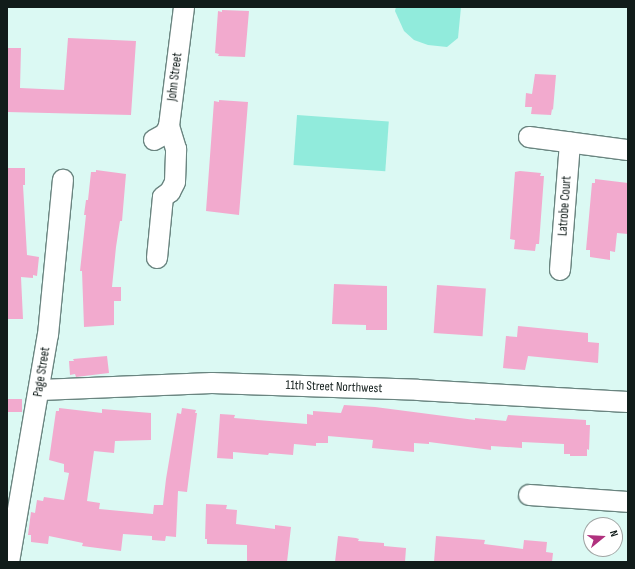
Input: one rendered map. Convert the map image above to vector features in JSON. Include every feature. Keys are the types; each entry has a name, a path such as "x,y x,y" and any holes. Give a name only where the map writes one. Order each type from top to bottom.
{"street":[{"name":"John Street","path":"169,126 184,7"},
{"path":"154,140 166,134 169,126"},
{"path":"157,258 163,197 170,192 176,182 176,149 169,126"},
{"path":"529,137 628,150"},
{"name":"Latrobe Court","path":"560,270 570,142"},
{"name":"Page Street","path":"9,562 40,390 48,335 63,180"},
{"name":"11th Street Northwest","path":"40,390 212,383 412,390 628,402"},
{"path":"529,495 628,502"}],"green space":[{"path":"396,7 461,7 458,38 447,47 428,45 414,40 404,31 395,11"},
{"path":"297,115 389,121 385,171 294,165"}],"building":[{"path":"222,10 249,11 245,57 218,56 219,54 215,53 218,11 222,12"},
{"path":"68,38 136,41 131,115 7,112 7,48 21,48 20,88 64,90"},
{"path":"535,74 556,75 553,110 552,109 551,115 531,114 532,107 525,107 526,93 532,94"},
{"path":"219,100 248,102 239,215 206,211 214,101 219,102"},
{"path":"7,168 25,168 25,185 23,185 27,255 39,257 37,276 33,275 33,278 21,277 23,319 7,319"},
{"path":"96,170 126,174 122,221 120,221 116,247 112,287 121,287 121,301 114,301 114,325 84,327 82,271 80,271 86,215 84,215 86,200 88,200 91,172 96,172"},
{"path":"515,172 541,173 540,176 544,176 539,244 536,244 535,251 514,249 515,240 510,239"},
{"path":"595,179 628,183 628,234 617,233 615,252 610,251 610,260 590,257 590,250 586,250 592,183 595,183"},
{"path":"334,284 387,286 387,330 366,330 366,325 332,324"},
{"path":"437,285 486,288 483,336 434,333"},
{"path":"518,326 588,333 588,342 599,343 598,363 528,356 525,370 503,368 506,336 517,337"},
{"path":"107,356 109,373 76,377 75,374 70,375 69,361 74,361 73,359"},
{"path":"7,399 22,399 22,412 7,412"},
{"path":"344,405 375,407 475,420 475,418 506,421 508,415 586,420 586,425 590,425 589,450 587,449 587,456 570,456 570,454 564,454 564,444 522,442 522,448 491,446 491,450 429,442 429,444 414,443 414,452 372,448 373,440 328,436 328,443 316,443 316,446 294,444 293,455 269,453 268,455 233,452 233,459 217,458 220,414 235,415 234,418 307,424 307,414 313,415 313,411 341,413"},
{"path":"59,408 102,413 102,409 151,413 151,440 115,441 114,453 94,451 87,501 100,503 99,509 153,514 154,505 163,505 177,413 181,414 182,408 196,410 195,413 197,413 187,492 178,491 176,537 166,536 165,541 152,540 152,536 123,534 121,551 82,546 83,543 49,536 48,544 31,542 31,535 28,535 31,512 35,513 37,500 43,501 44,497 64,500 69,473 64,472 64,464 49,460 56,411 59,411"},
{"path":"206,504 227,505 226,509 237,510 236,524 275,529 275,525 291,527 287,562 247,561 247,545 207,544 207,539 205,539"},
{"path":"338,536 356,538 359,539 358,541 384,543 384,546 406,548 405,562 335,562"},
{"path":"436,536 485,540 484,544 523,549 524,540 547,542 546,552 553,553 552,562 434,562"}]}
